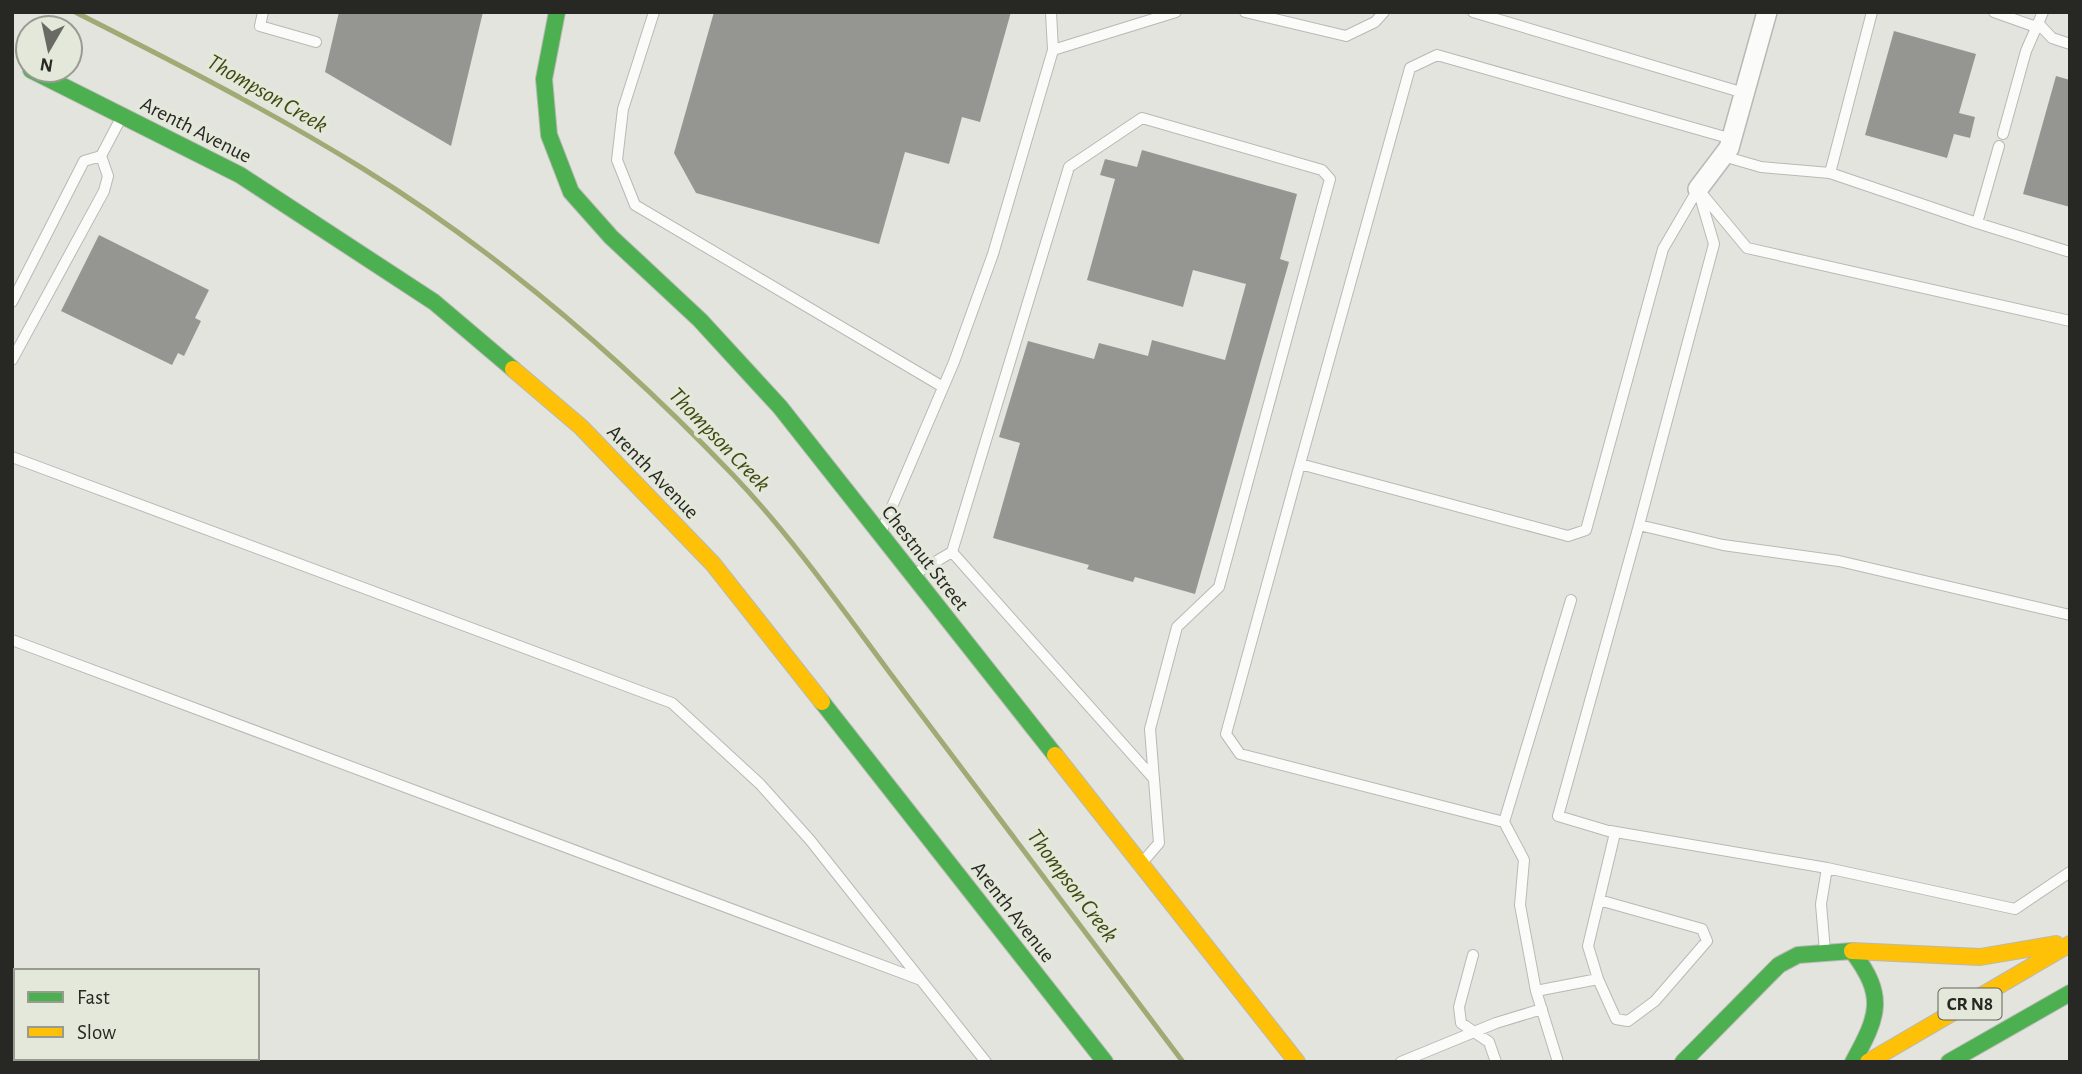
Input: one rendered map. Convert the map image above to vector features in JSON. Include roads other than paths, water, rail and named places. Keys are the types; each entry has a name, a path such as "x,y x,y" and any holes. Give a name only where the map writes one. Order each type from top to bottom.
{"street":[{"name":"Chestnut Street","path":"557,12 544,79 549,135 571,192 611,237 700,320 780,407 1297,1062"},
{"path":"1698,189 1727,147 1767,12"},
{"name":"Arenth Avenue","path":"59,84 240,175 434,302 581,427 713,564 1105,1062"},
{"path":"1683,1062 1779,965 1798,955 1852,951 1904,957 1968,958 2033,951 2070,942"},
{"name":"CR N8","path":"1868,1062 2070,942"},
{"path":"1852,951 1870,973 1878,1007 1872,1027 1853,1062"},
{"name":"CR N8","path":"1949,1062 2070,993"}],"lane":[{"path":"263,12 260,26 316,41"},
{"path":"654,12 623,109 617,160 635,205 943,387"},
{"path":"880,534 943,387 993,254 1053,50 1051,12"},
{"path":"1053,50 1176,12"},
{"path":"1245,12 1346,36 1376,22 1384,12"},
{"path":"1474,12 1744,93"},
{"path":"1830,173 1872,12"},
{"path":"1994,12 2037,25 2052,38 2070,44"},
{"path":"2003,134 2043,12"},
{"path":"1504,822 1240,754 1226,734 1410,68 1437,55 1727,147 1761,167 1830,173 2070,252"},
{"path":"12,302 84,161 101,156 122,116"},
{"path":"912,575 952,552 1069,167 1142,118 1322,170 1330,179 1219,587 1177,627 1150,729 1159,843 1140,864"},
{"path":"1977,223 1999,146"},
{"path":"12,360 104,191 108,176 101,156"},
{"path":"1300,464 1568,536 1586,530 1662,249 1698,189"},
{"path":"1698,189 1747,248 2070,321"},
{"path":"1599,900 1702,929 1707,941 1656,1001 1628,1021 1616,1019 1598,979 1588,946 1615,833 1558,816 1714,244 1698,189"},
{"path":"12,457 672,703 760,784 810,840 986,1062"},
{"path":"1639,525 1723,545 1839,561 2070,615"},
{"path":"952,552 1154,779"},
{"path":"1558,1062 1536,991 1520,905 1524,860 1504,822 1571,600"},
{"path":"12,640 921,980"},
{"path":"1608,831 1827,868 2015,909 2070,872"},
{"path":"1825,952 1821,904 1827,868"},
{"path":"1473,955 1459,1007 1461,1023 1489,1042 1496,1062"},
{"path":"1536,991 1598,979"},
{"path":"1401,1062 1542,1009"}],"waterway":[{"name":"Thompson Creek","path":"75,12 256,107 362,168 462,235 510,272 648,390 733,475 803,557 1183,1062"}],"railway":[{"path":"167,1060 172,1062"}]}
